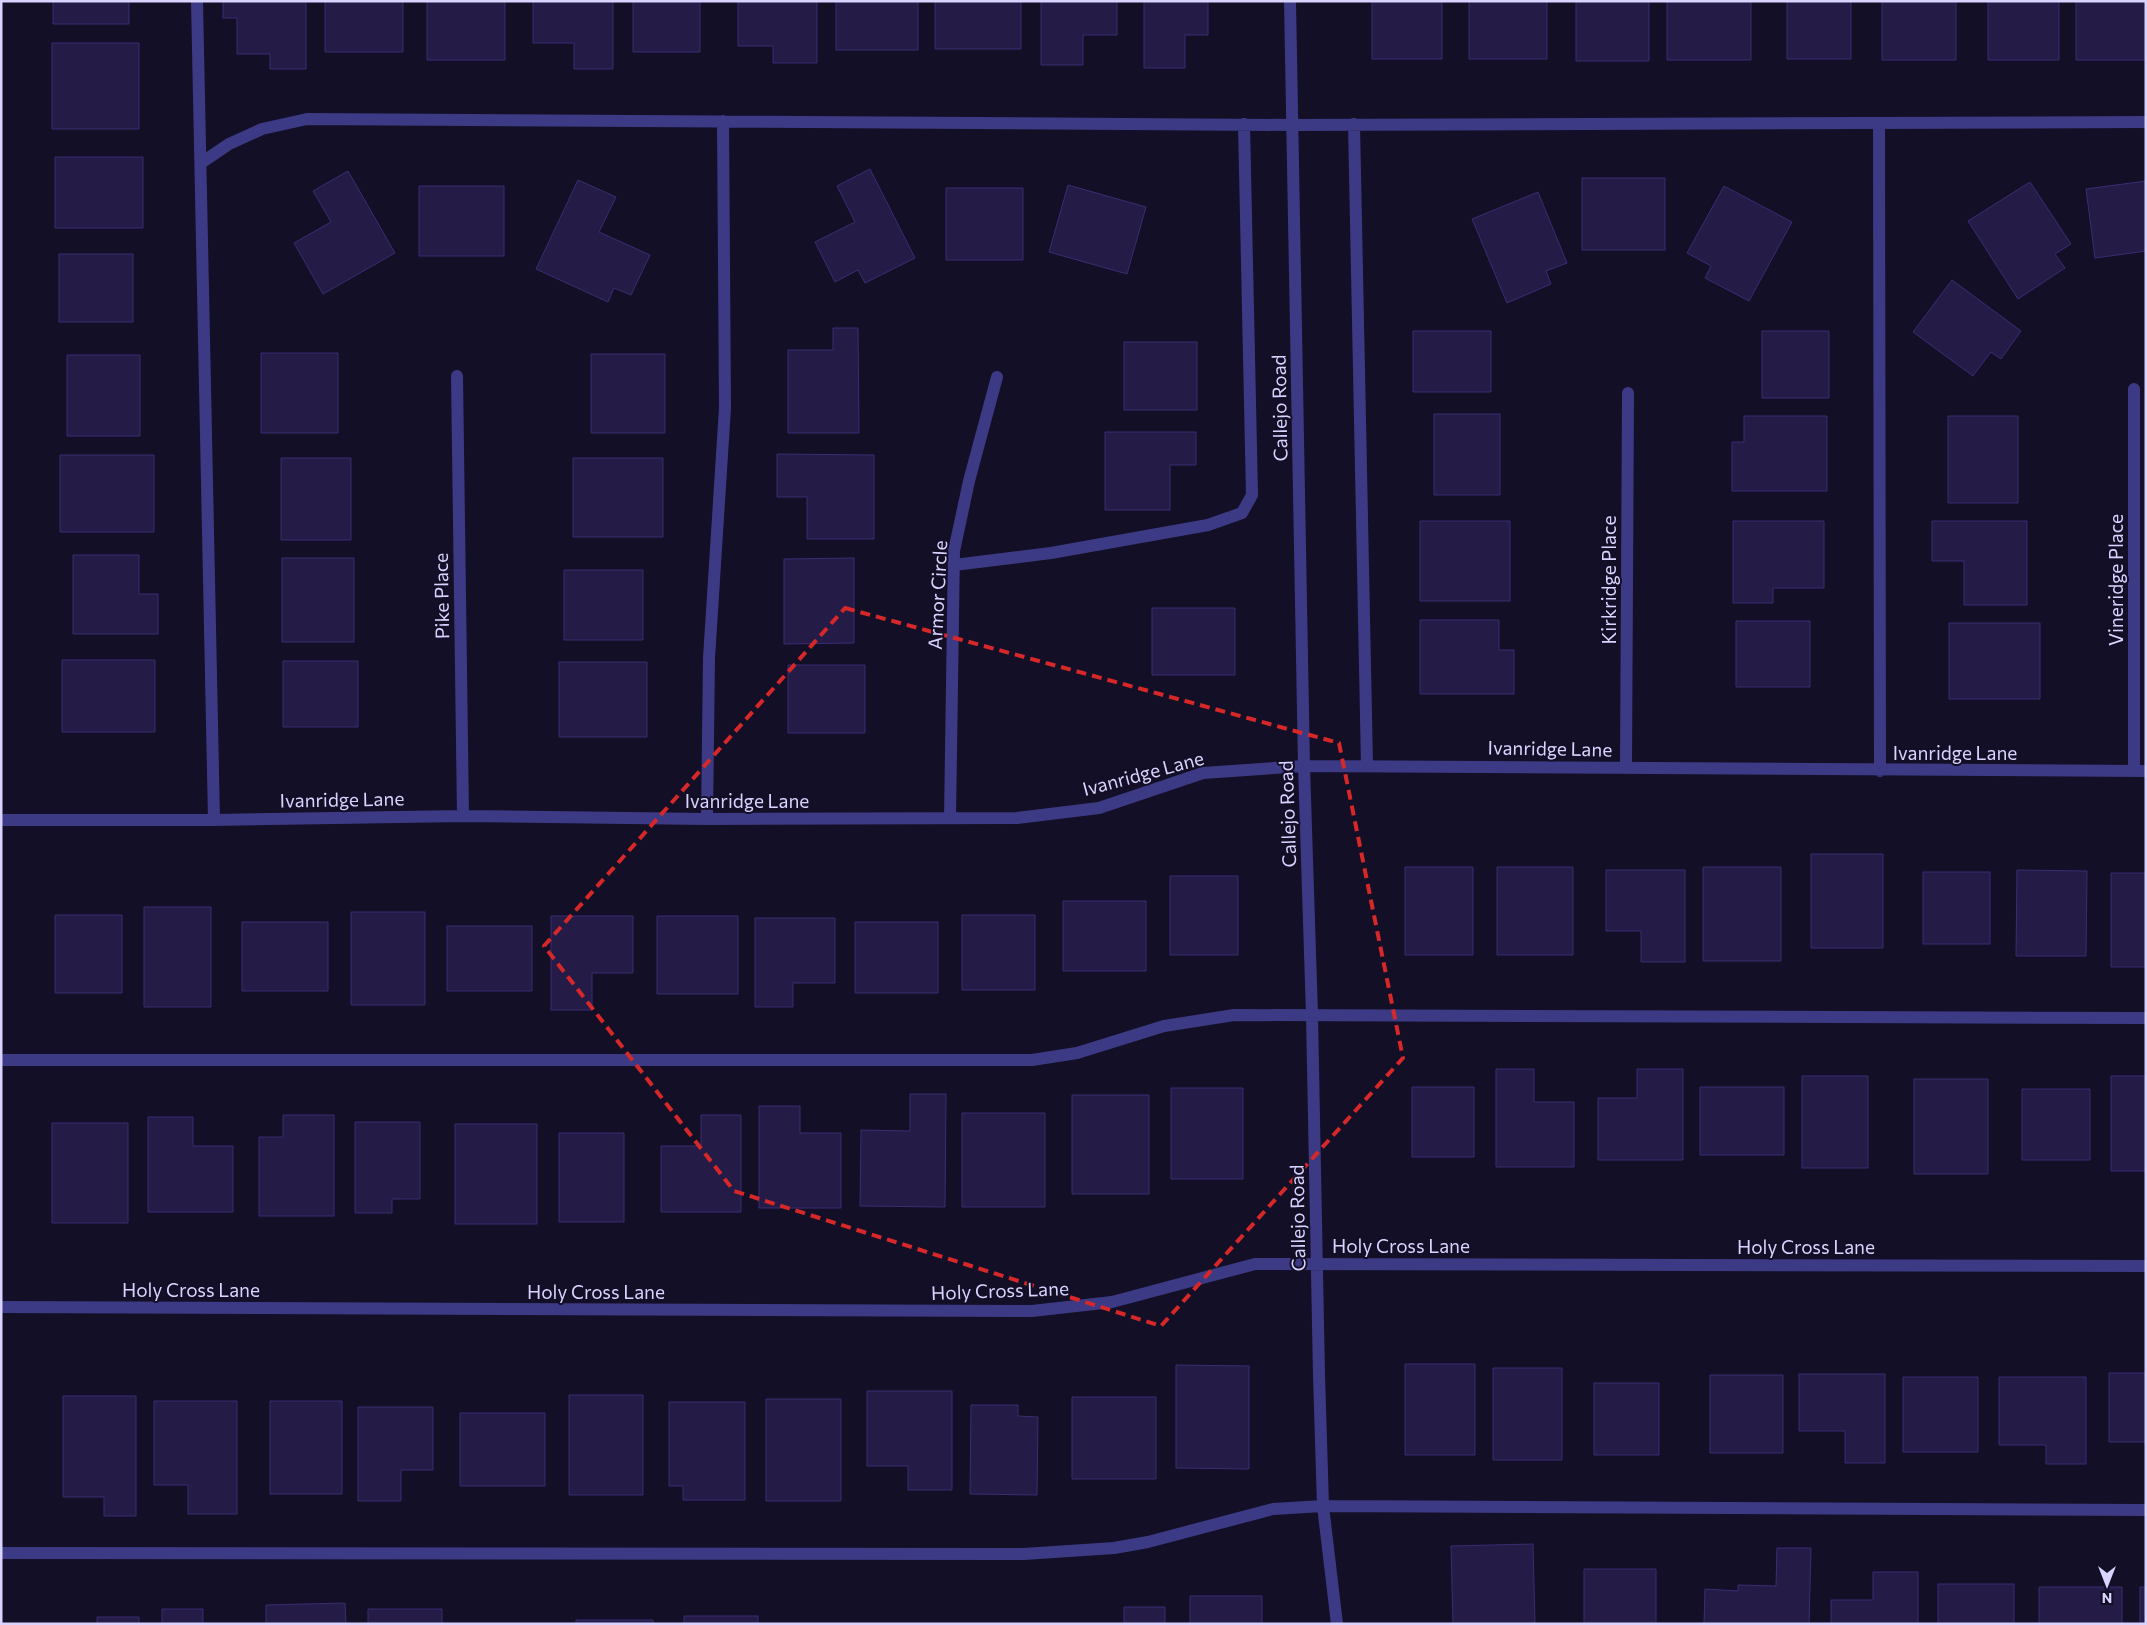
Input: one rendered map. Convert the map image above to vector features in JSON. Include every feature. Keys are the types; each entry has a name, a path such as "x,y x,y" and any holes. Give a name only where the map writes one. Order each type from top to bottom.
{"street":[{"path":"197,1 214,820"},
{"name":"Callejo Road","path":"1290,1 1304,766 1312,1015 1316,1264 1323,1506 1337,1624"},
{"path":"201,163 229,144 262,128 307,119 1292,125 2146,122"},
{"path":"707,819 709,658 725,408 723,121"},
{"path":"1879,123 1880,771"},
{"path":"954,565 1052,553 1208,525 1242,513 1252,495 1244,124"},
{"path":"1354,124 1368,765"},
{"name":"Pike Place","path":"457,376 463,816"},
{"name":"Armor Circle","path":"950,818 954,551 969,481 996,377"},
{"name":"Vineridge Place","path":"2134,389 2140,771"},
{"name":"Kirkridge Place","path":"1626,768 1628,393"},
{"name":"Ivanridge Lane","path":"1,820 214,820 463,816 707,819 1016,818 1099,808 1202,773 1304,766 1368,765 1880,771 2140,771"},
{"path":"1,1060 1032,1060 1077,1053 1164,1026 1234,1015 2146,1018"},
{"name":"Holy Cross Lane","path":"1,1306 1032,1311 1112,1302 1255,1264 2146,1266"},
{"path":"1,1553 1024,1554 1114,1548 1148,1542 1273,1509 1323,1506 2146,1510"}],"highlighted area":[{"path":"845,608 1339,743 1403,1058 1161,1326 734,1191 544,946"}],"building":[{"path":"53,1 129,1 129,24 53,24"},
{"path":"223,1 306,1 306,69 270,69 270,54 237,54 237,18 223,18"},
{"path":"325,1 403,1 403,52 325,52"},
{"path":"427,1 505,1 505,60 427,60"},
{"path":"533,1 613,1 613,69 574,69 574,43 533,43"},
{"path":"633,1 700,1 700,52 633,52"},
{"path":"738,1 817,1 817,63 773,63 773,46 738,46"},
{"path":"836,1 918,1 918,50 836,50"},
{"path":"935,1 1021,1 1021,49 935,49"},
{"path":"1041,1 1117,1 1117,35 1083,35 1083,65 1041,65"},
{"path":"1144,1 1208,1 1208,35 1185,35 1185,68 1144,68"},
{"path":"1372,1 1442,1 1442,59 1372,59"},
{"path":"1469,1 1547,1 1547,59 1469,59"},
{"path":"1576,1 1649,1 1649,61 1576,61"},
{"path":"1667,1 1751,1 1751,60 1667,60"},
{"path":"1787,1 1851,1 1851,59 1787,59"},
{"path":"1882,1 1956,1 1956,60 1882,60"},
{"path":"1988,1 2059,1 2059,60 1988,60"},
{"path":"2076,1 2146,1 2146,60 2076,60"},
{"path":"52,43 139,43 139,129 52,129"},
{"path":"55,157 143,157 143,228 55,228"},
{"path":"870,169 915,258 865,283 858,270 835,282 815,242 855,222 837,186"},
{"path":"348,171 395,253 323,294 294,243 331,222 313,191"},
{"path":"1582,178 1665,178 1665,250 1582,250"},
{"path":"578,180 616,197 599,232 650,255 631,295 614,288 608,302 536,269"},
{"path":"2146,181 2146,251 2095,258 2086,189"},
{"path":"2030,182 2071,244 2055,254 2065,268 2018,299 1968,221"},
{"path":"1068,185 1146,207 1127,274 1049,252"},
{"path":"419,186 504,186 504,256 419,256"},
{"path":"1724,186 1792,222 1749,301 1705,278 1711,266 1687,253"},
{"path":"946,188 1023,188 1023,260 946,260"},
{"path":"1538,192 1567,263 1546,271 1551,284 1507,303 1472,219"},
{"path":"59,254 133,254 133,322 59,322"},
{"path":"1952,280 2021,331 2001,359 1991,352 1973,376 1913,332"},
{"path":"833,328 858,328 859,433 788,433 788,350 833,350"},
{"path":"1413,331 1491,331 1491,392 1413,392"},
{"path":"1762,331 1829,331 1829,398 1762,398"},
{"path":"1124,342 1197,342 1197,410 1124,410"},
{"path":"261,353 338,353 338,433 261,433"},
{"path":"591,354 665,354 665,433 591,433"},
{"path":"67,355 140,355 140,436 67,436"},
{"path":"1434,414 1500,414 1500,495 1434,495"},
{"path":"1744,416 1827,416 1827,491 1732,491 1732,442 1744,442"},
{"path":"1948,416 2018,416 2018,503 1948,503"},
{"path":"1105,432 1196,432 1196,465 1170,465 1170,510 1105,510"},
{"path":"777,454 874,455 874,539 807,539 807,497 777,497"},
{"path":"60,455 154,455 154,532 60,532"},
{"path":"281,458 351,458 351,540 281,540"},
{"path":"573,458 663,458 663,537 573,537"},
{"path":"1420,521 1510,521 1510,601 1420,601"},
{"path":"1733,521 1824,521 1824,588 1773,588 1773,603 1733,603"},
{"path":"1932,521 2027,521 2027,605 1964,605 1964,561 1932,561"},
{"path":"73,555 139,555 139,594 158,594 158,634 73,634"},
{"path":"282,558 354,558 354,642 282,642"},
{"path":"854,558 854,643 784,644 784,559"},
{"path":"564,570 643,570 643,640 564,640"},
{"path":"1152,608 1235,608 1235,675 1152,675"},
{"path":"1420,620 1499,620 1499,650 1514,650 1514,694 1420,694"},
{"path":"1736,621 1810,621 1810,687 1736,687"},
{"path":"1949,623 2040,623 2040,699 1949,699"},
{"path":"62,660 155,660 155,732 62,732"},
{"path":"283,661 358,661 358,727 283,727"},
{"path":"559,662 647,662 647,737 559,737"},
{"path":"788,665 865,665 865,733 788,733"},
{"path":"1811,854 1883,854 1883,948 1811,948"},
{"path":"1405,867 1473,867 1473,955 1405,955"},
{"path":"1497,867 1573,867 1573,955 1497,955"},
{"path":"1703,867 1781,867 1781,961 1703,961"},
{"path":"1606,870 1685,870 1685,962 1641,962 1641,931 1606,931"},
{"path":"2017,870 2087,871 2086,956 2016,956"},
{"path":"1923,872 1990,872 1990,944 1923,944"},
{"path":"2111,873 2146,873 2146,967 2111,967"},
{"path":"1170,876 1238,876 1238,955 1170,955"},
{"path":"1063,901 1146,901 1146,971 1063,971"},
{"path":"144,907 211,907 211,1007 144,1007"},
{"path":"351,912 425,912 425,1005 351,1005"},
{"path":"55,915 122,915 122,993 55,993"},
{"path":"962,915 1035,915 1035,990 962,990"},
{"path":"551,916 633,916 633,973 592,973 592,1010 551,1010"},
{"path":"657,916 738,916 738,994 657,994"},
{"path":"755,918 835,918 835,983 793,983 793,1007 755,1007"},
{"path":"242,922 328,922 328,991 242,991"},
{"path":"855,922 938,922 938,993 855,993"},
{"path":"447,926 532,926 532,991 447,991"},
{"path":"1496,1069 1534,1069 1534,1102 1574,1102 1574,1167 1496,1167"},
{"path":"1637,1069 1683,1069 1683,1160 1598,1160 1598,1098 1637,1098"},
{"path":"1802,1076 1868,1076 1868,1168 1802,1168"},
{"path":"2111,1076 2146,1076 2146,1171 2111,1171"},
{"path":"1914,1079 1988,1079 1988,1174 1914,1174"},
{"path":"1412,1087 1474,1087 1474,1157 1412,1157"},
{"path":"1700,1087 1784,1087 1784,1155 1700,1155"},
{"path":"1171,1088 1243,1088 1243,1179 1171,1179"},
{"path":"2022,1089 2090,1089 2090,1160 2022,1160"},
{"path":"910,1094 946,1094 945,1207 860,1206 861,1130 910,1131"},
{"path":"1072,1095 1149,1095 1149,1194 1072,1194"},
{"path":"759,1106 800,1106 800,1133 841,1133 841,1208 759,1208"},
{"path":"962,1113 1045,1113 1045,1207 962,1207"},
{"path":"283,1115 334,1115 334,1216 259,1216 259,1137 283,1137"},
{"path":"701,1115 741,1115 741,1212 661,1212 661,1146 701,1146"},
{"path":"148,1117 193,1117 193,1146 233,1146 233,1212 148,1212"},
{"path":"355,1122 420,1122 420,1199 392,1199 392,1213 355,1213"},
{"path":"52,1123 128,1123 128,1223 52,1223"},
{"path":"455,1124 537,1124 537,1224 455,1224"},
{"path":"559,1133 624,1133 624,1222 559,1222"},
{"path":"1405,1364 1475,1364 1475,1455 1405,1455"},
{"path":"1176,1365 1249,1366 1249,1469 1176,1468"},
{"path":"1493,1368 1562,1368 1562,1460 1493,1460"},
{"path":"2109,1373 2146,1373 2146,1442 2109,1442"},
{"path":"1799,1374 1885,1374 1885,1463 1845,1463 1845,1431 1799,1431"},
{"path":"1710,1375 1783,1375 1783,1453 1710,1453"},
{"path":"1903,1377 1978,1377 1978,1452 1903,1452"},
{"path":"1999,1377 2086,1377 2086,1464 2046,1464 2046,1445 1999,1445"},
{"path":"1594,1383 1659,1383 1659,1455 1594,1455"},
{"path":"867,1391 952,1391 952,1490 908,1490 908,1466 867,1466"},
{"path":"569,1395 643,1395 643,1495 569,1495"},
{"path":"63,1396 136,1396 136,1516 104,1516 104,1497 63,1497"},
{"path":"1072,1397 1156,1397 1156,1479 1072,1479"},
{"path":"766,1399 841,1399 841,1501 766,1501"},
{"path":"154,1401 237,1401 237,1514 188,1514 188,1485 154,1485"},
{"path":"270,1401 342,1401 342,1494 270,1494"},
{"path":"669,1402 745,1402 745,1500 683,1500 683,1486 669,1486"},
{"path":"971,1405 1018,1405 1018,1416 1038,1417 1037,1495 970,1494"},
{"path":"358,1407 433,1407 433,1470 401,1470 401,1501 358,1501"},
{"path":"460,1413 545,1413 545,1486 460,1486"},
{"path":"1533,1544 1535,1624 1453,1624 1451,1546"},
{"path":"1777,1548 1811,1548 1809,1624 1704,1624 1705,1589 1738,1591 1738,1585 1776,1586"},
{"path":"1584,1569 1656,1569 1656,1624 1584,1624"},
{"path":"1873,1572 1918,1572 1918,1624 1831,1624 1831,1600 1873,1600"},
{"path":"1938,1584 2014,1584 2014,1624 1938,1624"},
{"path":"2039,1587 2122,1587 2122,1624 2039,1624"},
{"path":"2140,1587 2146,1587 2146,1624 2140,1624"},
{"path":"1190,1596 1262,1596 1262,1624 1190,1624"},
{"path":"345,1603 346,1624 266,1624 266,1605"},
{"path":"1124,1607 1165,1607 1165,1624 1124,1624"},
{"path":"162,1609 203,1609 203,1624 162,1624"},
{"path":"368,1609 442,1609 442,1624 368,1624"},
{"path":"684,1616 758,1616 758,1624 684,1624"},
{"path":"97,1617 139,1617 139,1624 97,1624"},
{"path":"576,1620 653,1620 653,1624 576,1624"}]}
